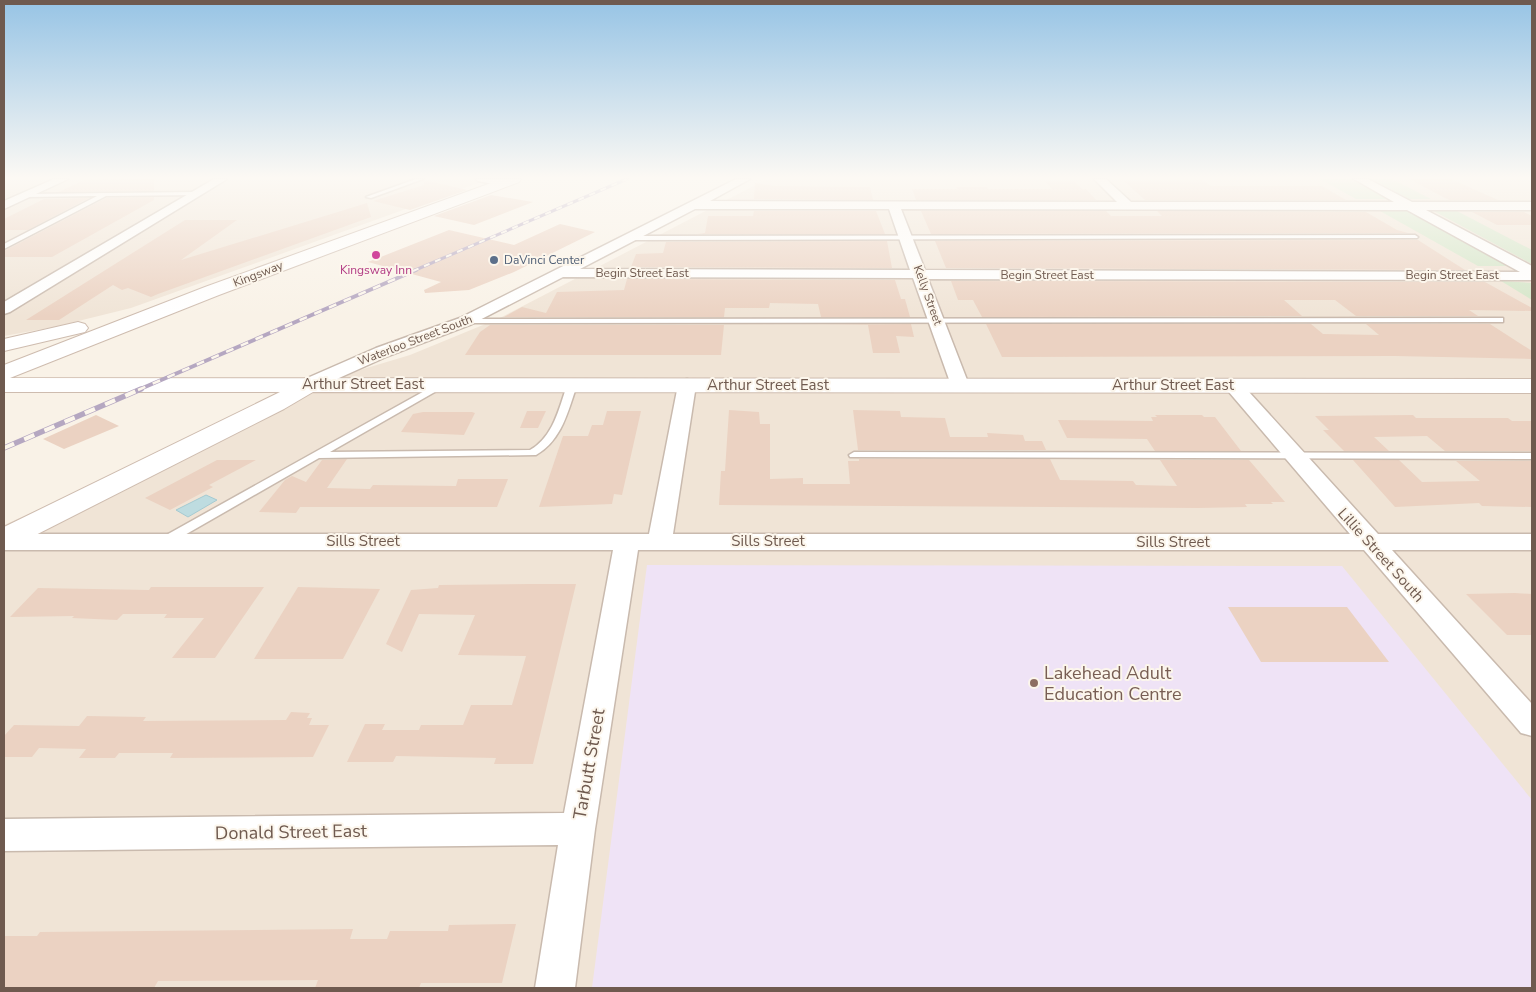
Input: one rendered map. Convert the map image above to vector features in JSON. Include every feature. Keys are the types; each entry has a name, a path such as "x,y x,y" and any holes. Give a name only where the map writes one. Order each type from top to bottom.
{"main road":[{"name":"Kingsway","path":"4,373 189,300 390,225"},
{"path":"4,345 189,300"},
{"path":"92,384 70,379 58,366 77,349 189,300"},
{"name":"Arthur Street East","path":"4,385 312,383 1532,386"},
{"name":"Waterloo Street South","path":"4,540 228,428 312,383"},
{"path":"228,428 314,403 378,393 464,384"}],"street":[{"path":"4,309 143,225"},
{"name":"Waterloo Street South","path":"312,383 382,352 466,321 655,225"},
{"name":"Kelly Street","path":"901,225 960,385"},
{"path":"1446,225 1532,272"},
{"name":"Begin Street East","path":"562,273 1532,276"},
{"path":"660,541 687,385"},
{"name":"Lillie Street South","path":"1232,385 1532,724"},
{"name":"Sills Street","path":"4,540 164,542 1532,542"},
{"name":"Tarbutt Street","path":"555,988 578,829 627,541"},
{"name":"Donald Street East","path":"4,835 578,829"}],"lane":[{"path":"4,248 48,225"},
{"path":"630,238 1415,237"},
{"path":"466,321 1500,320"},
{"path":"318,455 532,453 546,446 552,436 572,384"},
{"path":"164,542 438,387"},
{"path":"854,455 1532,456"}],"shaded area":[{"path":"4,225 361,225 131,308 54,327 4,336"},
{"path":"678,225 1532,225 1532,988 4,988 4,525 320,382 410,355 500,318"},
{"name":"Lakehead Adult Education Centre","path":"647,565 1342,566 1532,800 1532,988 592,988"}],"green space":[{"path":"1405,225 1436,225 1510,266 1478,266"},
{"path":"1460,225 1484,225 1532,250 1532,264"},
{"path":"1501,281 1532,283 1532,300"}],"water":[{"path":"206,495 217,500 188,517 176,510"}],"building":[{"path":"4,225 37,225 28,230 4,230"},
{"path":"53,225 109,225 52,257 4,257 4,251"},
{"path":"177,225 230,225 181,260 294,225 348,225 151,297 128,288 122,290 113,285 59,320 26,320"},
{"path":"557,225 595,232 514,272 469,290 425,293 424,290 441,282 368,262 449,230 514,245"},
{"path":"706,225 882,225 885,234 698,234 705,233"},
{"path":"927,225 1389,225 1408,233 931,234"},
{"path":"1418,240 1465,270 946,268 935,241"},
{"path":"887,241 892,268 631,267 636,254 663,253 666,242"},
{"path":"627,279 895,280 901,299 905,299 910,317 821,317 818,304 770,303 769,308 725,308 724,317 504,317 522,307 546,313 557,292 624,290"},
{"path":"951,281 1485,282 1532,308 1532,311 1469,310 1478,316 1356,316 1335,300 1284,300 1302,316 982,317 973,300 958,300"},
{"path":"911,324 914,337 896,336 900,353 873,353 868,325 822,325"},
{"path":"986,324 1311,324 1323,334 1379,335 1366,324 1490,324 1532,351 1532,359 1395,356 1002,357"},
{"path":"490,325 724,325 721,355 465,355 480,332"},
{"path":"729,410 759,412 760,424 770,424 770,479 803,478 803,484 850,484 848,461 859,461 859,459 1050,459 1060,480 1133,481 1136,485 1177,486 1160,460 1249,460 1285,502 1245,504 1247,507 1198,508 719,505 721,471 725,471"},
{"path":"853,410 900,411 901,417 945,418 950,437 988,437 987,433 1023,435 1025,441 1042,441 1046,450 858,450"},
{"path":"527,411 546,411 538,428 520,428"},
{"path":"607,411 641,411 622,495 614,494 612,504 539,507 563,436 588,436 592,425 603,425"},
{"path":"423,412 475,413 464,435 401,432 413,414"},
{"path":"96,415 119,426 64,449 43,439"},
{"path":"1155,415 1202,415 1204,417 1215,417 1241,451 1155,451 1147,439 1067,438 1058,420 1153,421 1151,417 1157,417"},
{"path":"1413,415 1416,418 1508,418 1512,421 1532,421 1532,451 1445,451 1427,436 1374,437 1389,451 1344,451 1323,430 1329,430 1315,416"},
{"path":"347,459 327,488 370,489 373,485 456,486 458,479 508,479 497,507 300,507 296,513 259,512 285,480 292,476 306,482 322,460"},
{"path":"217,460 256,460 209,485 213,487 170,510 145,498"},
{"path":"1353,460 1399,460 1422,482 1480,481 1456,461 1532,461 1532,507 1482,506 1479,503 1395,507"},
{"path":"576,584 533,764 494,764 496,758 396,756 393,762 347,762 365,724 385,724 382,730 419,730 421,725 463,725 471,705 512,705 526,656 458,655 475,615 419,614 402,652 386,644 411,590 438,588 439,585"},
{"path":"151,587 264,587 215,658 172,658 204,618 164,618 167,614 123,614 117,620 72,618 74,616 10,617 38,588 149,590"},
{"path":"298,587 380,589 343,659 254,659"},
{"path":"1466,594 1532,594 1532,635 1507,635"},
{"path":"1228,607 1347,607 1389,662 1261,662"},
{"path":"291,712 310,713 307,718 312,718 309,725 329,725 313,757 170,758 173,753 119,753 115,758 79,758 86,749 39,748 32,757 4,757 4,736 14,725 79,726 87,716 146,717 143,721 286,720"},
{"path":"516,924 502,983 421,983 419,988 315,988 318,980 158,981 154,988 4,988 4,936 37,936 40,932 353,929 350,939 387,939 390,931 448,931 449,925"}],"railway":[{"path":"413,271 519,225"},
{"path":"138,390 416,270"},
{"path":"4,448 141,389"}],"place":[{"name":"Kingsway Inn","path":"376,255"},
{"name":"DaVinci Center","path":"494,260"},
{"name":"Lakehead Adult Education Centre","path":"1034,683"}]}
